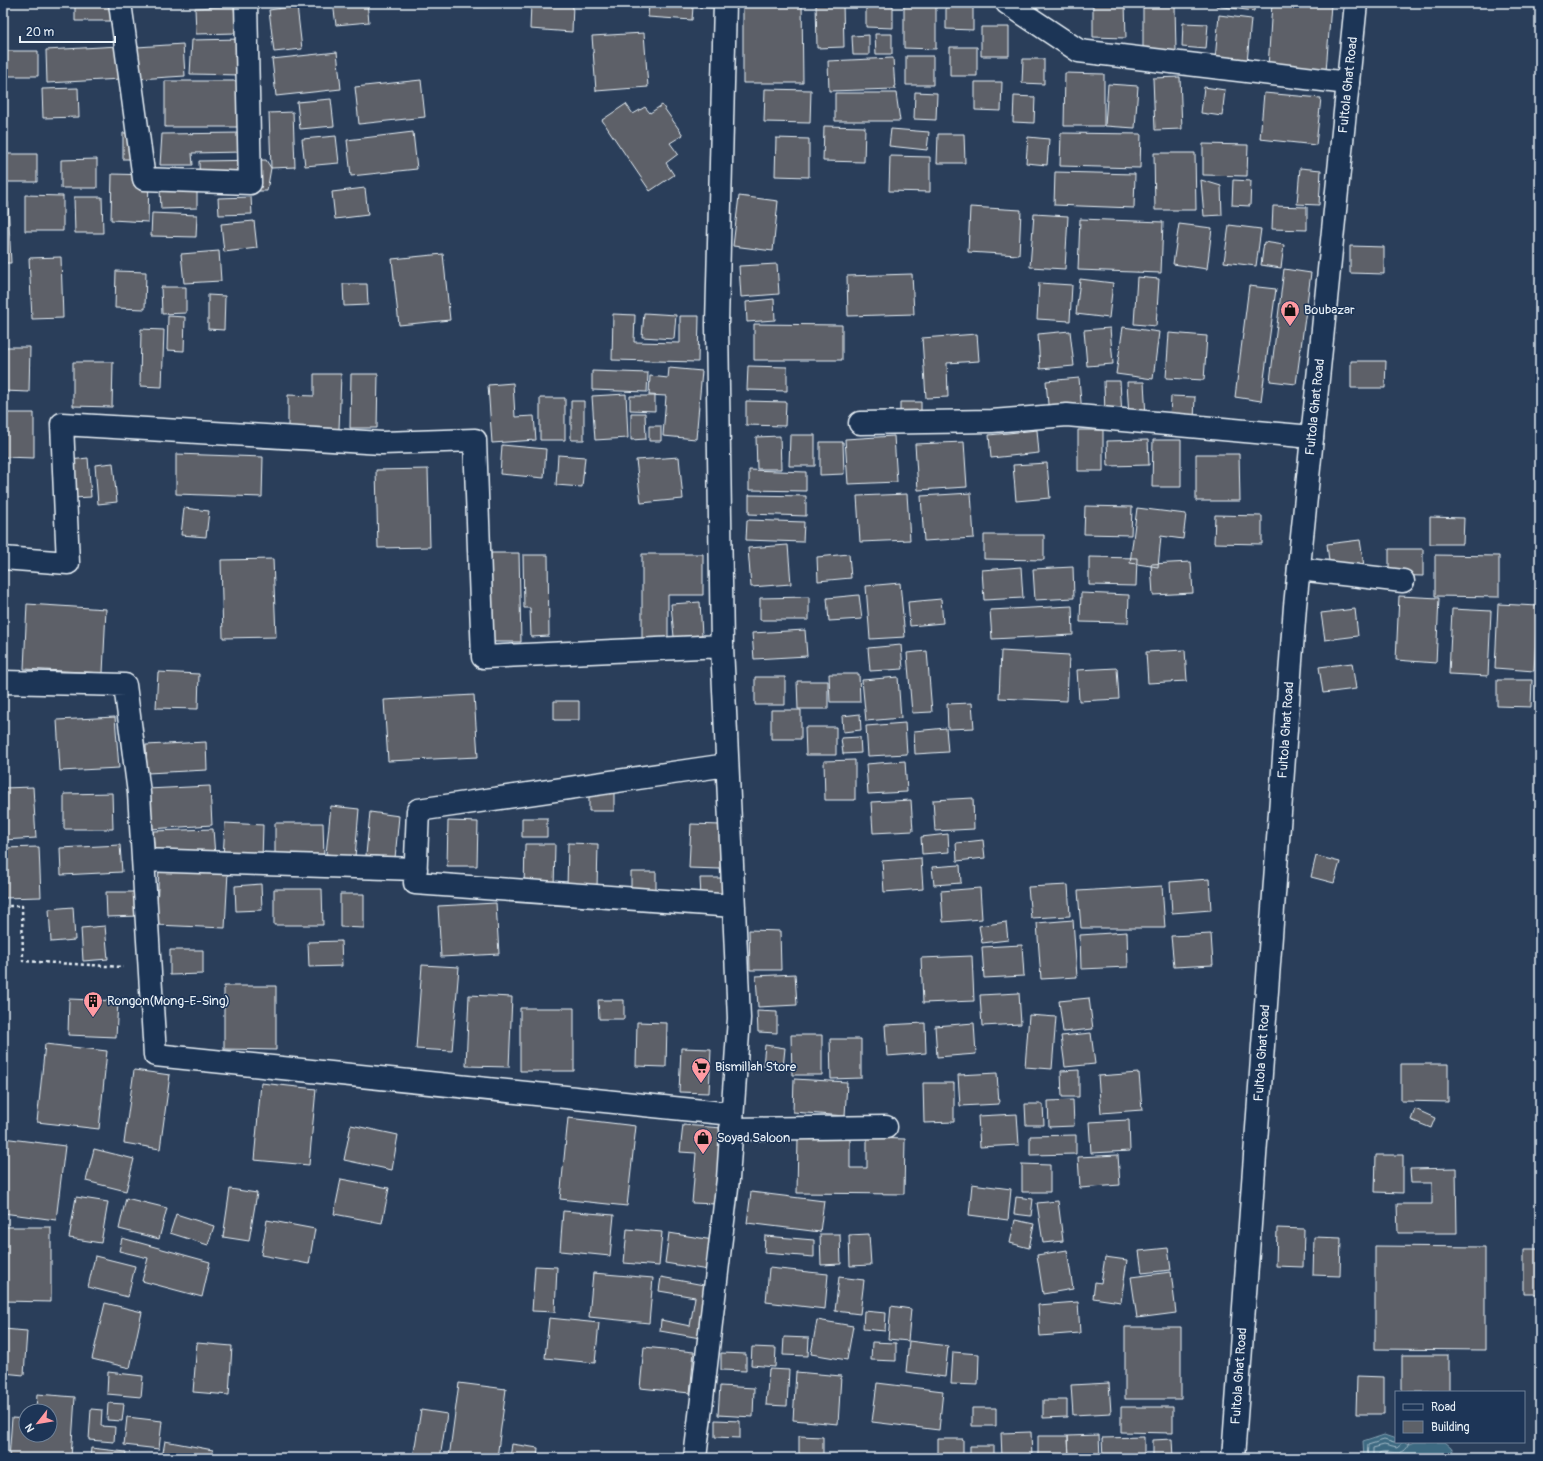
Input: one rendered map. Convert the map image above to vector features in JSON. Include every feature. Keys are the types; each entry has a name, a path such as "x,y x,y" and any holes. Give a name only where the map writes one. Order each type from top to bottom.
{"street":[{"path":"120,3 144,178 250,183 246,3"},
{"path":"694,1458 728,1179 739,1018 722,646 717,324 725,3"},
{"path":"1007,3 1079,52 1348,83"},
{"name":"Fultola Ghat Road","path":"1233,1458 1299,569 1356,3"},
{"path":"860,423 992,421 1067,415 1312,437"},
{"path":"3,558 68,562 62,424 382,443 476,440 483,658 722,646"},
{"path":"1299,569 1403,581"},
{"path":"3,682 125,686 139,793 155,1056 732,1122 886,1126"},
{"path":"728,765 418,810 415,883 734,906"},
{"path":"142,860 416,869"}],"path":[{"path":"3,906 22,906 24,961 150,968"}],"water":[{"path":"1384,1435 1395,1439 1395,1443 1446,1443 1451,1447 1455,1458 1364,1458 1363,1442"}],"building":[{"path":"75,3 111,3 111,21 75,21"},
{"path":"333,3 367,3 369,22 336,25"},
{"path":"477,3 506,3 506,6 477,7"},
{"path":"531,3 573,3 572,32 530,29"},
{"path":"649,3 712,3 712,8 693,7 692,20 648,17"},
{"path":"743,3 802,3 803,83 743,83"},
{"path":"816,3 843,3 844,47 817,48"},
{"path":"866,3 893,3 893,28 866,27"},
{"path":"946,3 973,3 973,30 946,29"},
{"path":"1093,3 1125,3 1126,38 1093,37"},
{"path":"1216,3 1255,3 1254,11 1216,6"},
{"path":"1272,3 1331,4 1326,72 1268,68"},
{"path":"904,4 936,4 936,49 904,48"},
{"path":"234,6 236,33 196,34 195,8"},
{"path":"297,6 302,49 274,52 269,10"},
{"path":"1143,6 1175,6 1176,51 1143,51"},
{"path":"1219,15 1251,19 1247,63 1215,60"},
{"path":"1183,23 1208,24 1206,49 1182,47"},
{"path":"981,27 1009,27 1009,56 981,56"},
{"path":"644,33 648,87 596,91 592,36"},
{"path":"875,34 892,34 892,54 876,54"},
{"path":"869,35 869,55 853,55 852,36"},
{"path":"241,39 242,75 190,74 192,40"},
{"path":"183,44 185,76 138,79 137,47"},
{"path":"119,46 121,79 47,83 46,50"},
{"path":"950,47 977,47 977,76 950,76"},
{"path":"6,51 38,51 38,76 6,76"},
{"path":"337,52 341,89 276,96 272,59"},
{"path":"906,56 933,56 933,85 906,85"},
{"path":"893,58 895,89 829,91 828,61"},
{"path":"1023,59 1044,59 1044,84 1022,83"},
{"path":"1065,73 1104,74 1104,126 1064,126"},
{"path":"1180,77 1182,129 1155,130 1153,78"},
{"path":"421,80 425,117 359,124 355,87"},
{"path":"165,81 240,81 240,127 165,127"},
{"path":"975,82 1002,82 1001,111 975,110"},
{"path":"1108,84 1138,86 1135,128 1105,126"},
{"path":"1204,87 1225,90 1222,116 1201,113"},
{"path":"78,88 79,117 43,118 42,89"},
{"path":"765,89 811,90 810,123 764,122"},
{"path":"3,92 6,92 6,120 3,120"},
{"path":"915,92 937,93 936,120 914,119"},
{"path":"835,93 896,93 900,121 835,121"},
{"path":"1264,93 1321,98 1316,145 1260,139"},
{"path":"1014,96 1035,97 1034,123 1013,122"},
{"path":"331,99 334,126 300,129 297,102"},
{"path":"626,104 633,114 645,107 650,113 662,105 683,135 670,143 678,154 666,163 674,175 650,191 602,120"},
{"path":"293,112 295,167 271,168 269,113"},
{"path":"824,126 865,127 864,162 823,161"},
{"path":"891,129 929,132 927,150 889,146"},
{"path":"148,132 148,159 123,159 123,133"},
{"path":"413,132 417,169 351,176 347,140"},
{"path":"243,133 243,152 192,153 193,165 160,165 162,134"},
{"path":"1061,133 1141,134 1140,168 1060,166"},
{"path":"938,134 964,134 965,163 937,163"},
{"path":"336,136 339,163 305,166 302,139"},
{"path":"1028,137 1049,139 1047,165 1026,163"},
{"path":"776,138 809,139 809,177 775,176"},
{"path":"1203,144 1248,145 1247,176 1203,175"},
{"path":"1154,153 1195,153 1196,210 1155,210"},
{"path":"3,154 37,154 37,182 3,182"},
{"path":"890,156 930,157 930,192 889,191"},
{"path":"97,159 97,188 61,188 61,160"},
{"path":"266,160 271,168 267,191 200,191 199,161"},
{"path":"1300,168 1321,170 1319,205 1297,204"},
{"path":"1055,172 1135,174 1134,208 1054,205"},
{"path":"112,174 149,175 148,222 111,220"},
{"path":"1201,180 1221,186 1222,215 1204,216"},
{"path":"1233,180 1251,181 1250,206 1232,205"},
{"path":"365,188 368,215 335,219 332,192"},
{"path":"197,189 197,208 161,209 160,190"},
{"path":"25,195 63,196 63,231 25,231"},
{"path":"739,196 778,201 773,251 733,246"},
{"path":"74,197 102,197 103,233 75,233"},
{"path":"251,197 252,214 219,215 218,198"},
{"path":"3,202 8,202 11,263 3,263"},
{"path":"1273,206 1307,207 1307,230 1272,229"},
{"path":"970,207 1021,210 1019,255 968,252"},
{"path":"152,213 197,215 196,237 151,236"},
{"path":"1034,214 1068,216 1065,269 1030,267"},
{"path":"1080,219 1163,222 1161,273 1078,270"},
{"path":"254,221 257,248 224,252 221,224"},
{"path":"1179,224 1212,228 1207,269 1173,264"},
{"path":"1229,225 1261,229 1256,266 1224,262"},
{"path":"1264,242 1284,245 1281,268 1261,265"},
{"path":"1350,246 1384,247 1384,274 1350,273"},
{"path":"219,251 221,281 184,283 181,254"},
{"path":"443,254 450,320 399,325 392,259"},
{"path":"61,257 63,318 32,319 29,258"},
{"path":"777,264 779,294 741,297 739,266"},
{"name":"Boubazar","path":"1284,269 1311,273 1296,384 1270,381"},
{"path":"116,271 146,272 145,309 115,308"},
{"path":"912,274 914,314 848,316 847,276"},
{"path":"1137,277 1159,279 1156,326 1134,324"},
{"path":"1080,279 1113,283 1109,318 1076,314"},
{"path":"1039,283 1072,285 1070,321 1037,319"},
{"path":"343,284 367,284 368,305 344,306"},
{"path":"1249,286 1276,289 1261,401 1235,397"},
{"path":"161,287 186,287 186,313 162,314"},
{"path":"208,295 225,296 224,330 208,329"},
{"path":"774,299 775,320 747,322 746,302"},
{"path":"644,313 676,315 674,339 642,337"},
{"path":"613,314 635,315 634,342 680,343 680,316 699,316 698,362 612,360"},
{"path":"168,316 185,317 184,351 167,350"},
{"path":"754,324 842,325 842,360 754,360"},
{"path":"1123,327 1159,332 1153,379 1116,374"},
{"path":"1110,328 1113,364 1087,366 1084,330"},
{"path":"141,329 164,330 162,387 140,386"},
{"path":"1070,331 1074,366 1040,369 1038,334"},
{"path":"1169,333 1207,336 1204,380 1166,378"},
{"path":"977,334 979,361 947,363 948,397 926,398 922,338"},
{"path":"3,347 30,347 29,392 3,391"},
{"path":"1351,361 1386,361 1385,388 1351,388"},
{"path":"73,362 113,362 112,407 73,406"},
{"path":"748,366 787,367 787,391 747,390"},
{"path":"669,368 702,371 696,439 663,436 666,396 649,395 650,376 668,378"},
{"path":"592,371 648,373 647,392 592,390"},
{"path":"314,374 341,374 339,429 288,428 288,395 314,396"},
{"path":"351,374 378,374 377,428 350,428"},
{"path":"1079,378 1082,414 1049,416 1046,381"},
{"path":"1104,381 1120,381 1122,417 1105,417"},
{"path":"1127,382 1144,382 1146,417 1129,418"},
{"path":"513,383 515,417 534,416 536,440 492,443 488,385"},
{"path":"626,394 628,438 595,440 592,396"},
{"path":"630,396 655,396 655,411 630,410"},
{"path":"1171,396 1195,397 1194,421 1170,420"},
{"path":"540,398 565,398 565,440 540,440"},
{"path":"571,401 584,401 584,440 571,440"},
{"path":"746,401 786,402 785,426 746,425"},
{"path":"900,402 921,402 921,420 900,421"},
{"path":"3,413 34,413 34,458 3,457"},
{"path":"631,413 645,413 646,439 631,440"},
{"path":"649,426 661,426 661,441 649,441"},
{"path":"1037,430 1039,453 991,458 989,435"},
{"path":"1078,430 1103,430 1103,471 1078,471"},
{"path":"790,435 815,435 815,466 789,466"},
{"path":"780,436 781,469 757,469 756,437"},
{"path":"894,436 897,482 848,484 845,439"},
{"path":"1148,440 1149,465 1108,466 1107,441"},
{"path":"1153,440 1181,440 1181,487 1152,487"},
{"path":"820,442 843,442 844,474 820,475"},
{"path":"964,442 967,487 918,490 915,444"},
{"path":"502,445 546,449 544,478 500,474"},
{"path":"176,454 263,457 262,497 176,494"},
{"path":"1196,454 1239,454 1240,501 1196,501"},
{"path":"558,455 585,457 582,487 556,485"},
{"path":"679,457 683,499 641,503 636,460"},
{"path":"88,458 91,497 73,498 70,460"},
{"path":"113,463 117,502 98,504 95,465"},
{"path":"1047,463 1050,498 1016,501 1013,465"},
{"path":"428,469 430,547 378,548 376,470"},
{"path":"749,470 806,472 806,491 749,490"},
{"path":"971,493 974,538 924,541 921,496"},
{"path":"907,494 910,540 860,542 857,496"},
{"path":"749,495 806,496 806,516 749,514"},
{"path":"1085,506 1132,507 1131,535 1084,534"},
{"path":"184,508 209,511 206,537 181,535"},
{"path":"1137,508 1186,514 1183,539 1161,536 1158,567 1130,563"},
{"path":"1215,515 1262,516 1262,544 1214,543"},
{"path":"1430,517 1464,518 1463,544 1430,544"},
{"path":"747,520 804,522 803,542 746,540"},
{"path":"984,535 1044,535 1044,560 984,559"},
{"path":"1360,540 1364,566 1330,570 1327,544"},
{"path":"788,545 791,584 751,587 748,548"},
{"path":"1389,549 1423,549 1423,576 1389,575"},
{"path":"491,553 519,553 521,642 493,642"},
{"path":"642,554 703,554 703,595 668,595 668,639 642,639"},
{"path":"849,554 851,578 818,581 817,557"},
{"path":"523,555 548,555 549,636 531,637 530,608 524,608"},
{"path":"1435,555 1499,556 1499,597 1435,596"},
{"path":"1089,557 1137,558 1136,586 1089,585"},
{"path":"273,559 276,637 223,638 221,560"},
{"path":"1191,562 1193,593 1153,595 1151,564"},
{"path":"1021,567 1023,598 984,600 982,570"},
{"path":"1073,567 1074,598 1035,600 1033,569"},
{"path":"900,583 905,637 870,639 866,586"},
{"path":"1081,593 1129,595 1128,623 1080,622"},
{"path":"859,595 862,619 829,621 827,598"},
{"path":"1399,596 1439,598 1436,663 1396,660"},
{"path":"809,597 809,620 760,620 760,598"},
{"path":"941,599 943,623 910,626 908,602"},
{"path":"700,602 702,635 674,637 671,604"},
{"path":"27,604 106,609 103,673 24,669"},
{"path":"1498,604 1538,606 1534,671 1495,668"},
{"path":"1072,606 1073,635 992,639 990,610"},
{"path":"1355,609 1358,636 1325,640 1321,613"},
{"path":"1452,609 1491,611 1488,676 1449,674"},
{"path":"805,630 807,656 754,659 752,633"},
{"path":"901,645 903,669 870,671 868,648"},
{"path":"1185,650 1187,681 1148,683 1146,652"},
{"path":"927,651 932,712 912,713 907,653"},
{"path":"1001,651 1069,655 1067,701 999,698"},
{"path":"1352,663 1356,689 1323,693 1319,667"},
{"path":"1117,668 1119,699 1079,701 1077,670"},
{"path":"158,672 199,674 198,709 156,708"},
{"path":"829,674 859,674 860,702 830,702"},
{"path":"755,677 785,677 785,705 755,705"},
{"path":"898,677 901,718 866,721 862,680"},
{"path":"1497,680 1532,680 1531,707 1497,706"},
{"path":"797,681 828,681 828,709 798,709"},
{"path":"474,695 478,757 388,761 384,700"},
{"path":"554,701 579,701 579,720 554,720"},
{"path":"972,703 974,728 948,729 947,704"},
{"path":"771,710 801,710 801,739 771,739"},
{"path":"860,714 861,730 843,732 842,716"},
{"path":"115,717 119,768 60,771 57,720"},
{"path":"905,723 907,754 868,756 866,726"},
{"path":"805,727 836,727 836,755 806,755"},
{"path":"946,728 948,752 915,754 914,731"},
{"path":"860,737 861,753 843,754 841,738"},
{"path":"206,742 207,770 147,773 146,745"},
{"path":"855,760 855,800 825,800 824,761"},
{"path":"905,761 907,792 868,794 866,764"},
{"path":"210,786 212,825 150,829 147,789"},
{"path":"33,787 36,838 3,840 3,788"},
{"path":"589,792 614,792 614,811 589,811"},
{"path":"112,793 113,829 64,829 64,794"},
{"path":"973,798 974,829 935,831 933,800"},
{"path":"911,800 913,831 873,833 871,802"},
{"path":"331,806 359,809 355,857 326,854"},
{"path":"370,812 399,816 395,858 366,855"},
{"path":"522,818 547,818 547,837 522,837"},
{"path":"448,821 478,822 477,866 447,866"},
{"path":"225,823 263,825 262,860 223,858"},
{"path":"275,823 323,823 324,859 275,859"},
{"path":"691,824 720,825 720,869 689,868"},
{"path":"213,829 215,856 155,859 153,831"},
{"path":"948,834 949,852 922,854 921,837"},
{"path":"983,840 985,858 957,861 956,843"},
{"path":"568,843 598,844 597,888 567,888"},
{"path":"525,844 555,844 554,889 524,888"},
{"path":"120,845 122,872 61,875 60,848"},
{"path":"39,847 41,897 3,898 3,848"},
{"path":"1316,856 1340,862 1334,883 1311,877"},
{"path":"921,858 923,889 884,892 882,861"},
{"path":"960,865 961,883 934,885 932,867"},
{"path":"159,868 228,872 225,928 156,925"},
{"path":"631,872 656,872 656,891 631,890"},
{"path":"700,878 726,878 726,896 701,897"},
{"path":"1209,879 1211,910 1172,913 1170,882"},
{"path":"261,884 262,910 236,911 235,886"},
{"path":"1068,885 1070,916 1031,918 1028,887"},
{"path":"1162,886 1165,928 1081,928 1078,891"},
{"path":"980,888 982,919 943,922 941,891"},
{"path":"274,889 322,889 323,925 274,925"},
{"path":"106,892 139,892 140,916 107,917"},
{"path":"340,894 364,894 364,928 340,927"},
{"path":"496,903 499,954 441,957 438,906"},
{"path":"73,907 75,940 51,942 49,909"},
{"path":"1073,920 1077,977 1041,979 1037,923"},
{"path":"1006,922 1008,940 982,943 979,926"},
{"path":"105,926 108,959 83,961 81,928"},
{"path":"749,930 780,931 781,970 750,970"},
{"path":"1127,932 1128,967 1081,969 1080,935"},
{"path":"1211,934 1213,965 1174,967 1171,936"},
{"path":"341,941 342,966 309,967 308,942"},
{"path":"1022,945 1024,976 984,978 982,947"},
{"path":"170,950 203,950 203,974 170,975"},
{"path":"972,956 974,1001 923,1003 921,958"},
{"path":"422,965 459,967 452,1051 416,1049"},
{"path":"795,974 797,1005 758,1007 756,976"},
{"path":"224,986 276,986 276,1050 224,1049"},
{"path":"1019,993 1021,1024 982,1026 980,995"},
{"path":"469,995 512,997 509,1067 466,1066"},
{"path":"1089,998 1093,1029 1063,1032 1059,1001"},
{"name":"Rongon(Mong-E-Sing)","path":"69,999 118,1001 116,1037 68,1035"},
{"path":"598,1000 624,1000 624,1019 599,1019"},
{"path":"520,1008 574,1008 574,1071 520,1071"},
{"path":"757,1011 777,1012 777,1033 758,1032"},
{"path":"1029,1015 1056,1017 1052,1069 1025,1067"},
{"path":"637,1022 667,1023 666,1067 636,1066"},
{"path":"925,1023 926,1053 887,1056 885,1025"},
{"path":"974,1023 976,1054 937,1057 935,1026"},
{"path":"1091,1033 1095,1064 1065,1067 1061,1036"},
{"path":"791,1035 822,1035 822,1075 792,1075"},
{"path":"830,1039 861,1039 861,1078 831,1079"},
{"path":"45,1044 107,1051 99,1129 37,1122"},
{"path":"765,1045 785,1048 783,1068 763,1066"},
{"path":"681,1048 711,1049 709,1093 679,1092"},
{"path":"1401,1064 1448,1064 1448,1102 1401,1101"},
{"path":"134,1070 170,1075 160,1149 124,1143"},
{"path":"1079,1070 1079,1097 1062,1097 1061,1071"},
{"path":"997,1073 999,1104 960,1106 958,1075"},
{"path":"1139,1073 1142,1110 1101,1113 1098,1076"},
{"path":"794,1079 847,1082 845,1116 793,1112"},
{"path":"261,1083 316,1089 309,1165 254,1160"},
{"path":"923,1083 954,1083 954,1122 924,1123"},
{"path":"1073,1100 1074,1126 1049,1127 1048,1101"},
{"path":"1025,1104 1043,1104 1044,1125 1026,1125"},
{"path":"1415,1109 1435,1118 1431,1128 1411,1120"},
{"path":"1017,1114 1019,1145 980,1147 978,1116"},
{"path":"568,1118 636,1126 627,1206 560,1199"},
{"path":"1129,1120 1130,1151 1091,1153 1089,1122"},
{"path":"351,1125 398,1135 392,1170 344,1160"},
{"path":"683,1125 722,1128 716,1204 692,1203 696,1153 680,1152"},
{"path":"1076,1135 1076,1154 1030,1155 1030,1136"},
{"path":"798,1137 850,1138 850,1168 867,1168 867,1138 905,1139 904,1194 797,1193"},
{"path":"3,1138 65,1146 56,1220 3,1213"},
{"path":"94,1149 134,1159 126,1191 86,1181"},
{"path":"1118,1155 1120,1185 1080,1188 1078,1157"},
{"path":"1376,1155 1403,1155 1403,1193 1375,1192"},
{"path":"1022,1164 1050,1165 1050,1192 1022,1192"},
{"path":"1456,1168 1457,1233 1398,1233 1397,1204 1432,1204 1432,1183 1411,1183 1410,1169"},
{"path":"341,1179 389,1188 382,1223 334,1214"},
{"path":"972,1184 1011,1189 1008,1220 969,1215"},
{"path":"230,1189 257,1193 249,1241 223,1237"},
{"path":"751,1192 824,1201 820,1232 747,1223"},
{"path":"76,1197 108,1202 101,1243 69,1238"},
{"path":"1016,1197 1033,1199 1031,1216 1014,1214"},
{"path":"126,1198 167,1208 159,1239 119,1229"},
{"path":"1058,1201 1063,1241 1043,1243 1037,1203"},
{"path":"563,1211 614,1215 610,1256 560,1251"},
{"path":"176,1214 214,1226 208,1245 170,1233"},
{"path":"267,1220 315,1229 309,1264 261,1255"},
{"path":"1015,1220 1034,1224 1029,1248 1010,1243"},
{"path":"3,1227 51,1227 51,1302 3,1301"},
{"path":"1277,1228 1304,1229 1303,1267 1276,1266"},
{"path":"627,1229 662,1232 659,1266 624,1263"},
{"path":"669,1233 713,1240 708,1270 665,1263"},
{"path":"820,1234 840,1234 841,1264 821,1265"},
{"path":"869,1234 871,1265 850,1266 849,1235"},
{"path":"765,1236 814,1240 814,1257 764,1253"},
{"path":"1314,1237 1341,1238 1340,1276 1313,1275"},
{"path":"122,1238 210,1262 202,1297 142,1281 148,1258 119,1251"},
{"path":"1375,1246 1485,1247 1485,1350 1375,1349"},
{"path":"1168,1248 1171,1270 1142,1273 1139,1251"},
{"path":"1524,1249 1540,1249 1540,1294 1524,1294"},
{"path":"1067,1250 1073,1289 1043,1294 1037,1255"},
{"path":"95,1256 135,1266 128,1297 88,1287"},
{"path":"1105,1257 1127,1260 1121,1302 1093,1298 1095,1282 1101,1283"},
{"path":"535,1266 557,1267 555,1312 532,1311"},
{"path":"769,1268 828,1274 825,1309 766,1302"},
{"path":"1171,1272 1176,1313 1137,1318 1131,1277"},
{"path":"593,1273 653,1278 649,1323 589,1317"},
{"path":"661,1277 709,1286 700,1338 660,1331 661,1320 690,1326 695,1297 659,1291"},
{"path":"839,1277 864,1280 860,1314 835,1311"},
{"path":"1078,1302 1080,1333 1040,1336 1038,1305"},
{"path":"105,1303 142,1312 130,1368 92,1359"},
{"path":"891,1306 911,1309 908,1341 888,1339"},
{"path":"864,1311 886,1313 885,1331 863,1329"},
{"path":"549,1318 599,1323 595,1363 545,1358"},
{"path":"817,1320 853,1326 847,1360 811,1354"},
{"path":"1125,1327 1181,1327 1181,1399 1125,1399"},
{"path":"3,1329 27,1331 24,1375 3,1373"},
{"path":"784,1337 809,1338 808,1356 783,1355"},
{"path":"909,1341 948,1346 945,1377 906,1372"},
{"path":"872,1342 896,1343 896,1361 871,1360"},
{"path":"197,1343 232,1346 229,1395 193,1392"},
{"path":"644,1347 694,1352 690,1393 640,1388"},
{"path":"752,1347 776,1348 775,1367 751,1365"},
{"path":"953,1352 979,1354 978,1385 951,1384"},
{"path":"721,1353 746,1354 746,1371 721,1370"},
{"path":"1402,1355 1449,1355 1449,1391 1402,1391"},
{"path":"769,1369 789,1370 787,1406 766,1405"},
{"path":"108,1372 143,1376 141,1397 107,1394"},
{"path":"796,1372 841,1376 838,1424 793,1420"},
{"path":"1357,1376 1384,1377 1384,1414 1356,1414"},
{"path":"459,1383 506,1389 497,1458 449,1458"},
{"path":"877,1383 943,1391 939,1430 872,1422"},
{"path":"1109,1383 1111,1413 1073,1415 1071,1385"},
{"path":"720,1386 754,1388 753,1417 718,1415"},
{"path":"37,1394 75,1397 71,1458 9,1458 12,1418 18,1418 18,1443 58,1443 58,1403 36,1403"},
{"path":"1043,1400 1067,1400 1067,1417 1043,1418"},
{"path":"108,1403 124,1404 122,1421 107,1420"},
{"path":"1121,1407 1173,1407 1173,1433 1121,1432"},
{"path":"972,1408 996,1408 996,1426 972,1426"},
{"path":"91,1409 102,1410 101,1426 115,1427 114,1442 89,1440"},
{"path":"421,1410 447,1414 440,1458 413,1458"},
{"path":"127,1417 162,1421 159,1449 124,1445"},
{"path":"715,1420 740,1421 740,1438 715,1437"},
{"path":"1031,1432 1032,1458 1002,1458 1001,1433"},
{"path":"1099,1435 1100,1458 1069,1458 1068,1436"},
{"path":"799,1436 823,1437 823,1455 799,1454"},
{"path":"1038,1436 1068,1436 1069,1458 1038,1458"},
{"path":"1144,1437 1144,1458 1103,1458 1102,1438"},
{"path":"938,1439 963,1439 963,1457 938,1457"},
{"path":"1172,1439 1173,1458 1153,1458 1153,1440"},
{"path":"165,1441 213,1450 212,1458 162,1458"},
{"path":"512,1444 538,1448 537,1458 510,1458"},
{"path":"970,1446 994,1446 994,1458 970,1458"},
{"path":"91,1448 126,1452 125,1458 90,1458"}],"place":[{"name":"Boubazar","path":"1290,327"},
{"name":"Rongon(Mong-E-Sing)","path":"93,1018"},
{"name":"Bismillah Store","path":"701,1084"},
{"name":"Soyad Saloon","path":"703,1155"}]}
